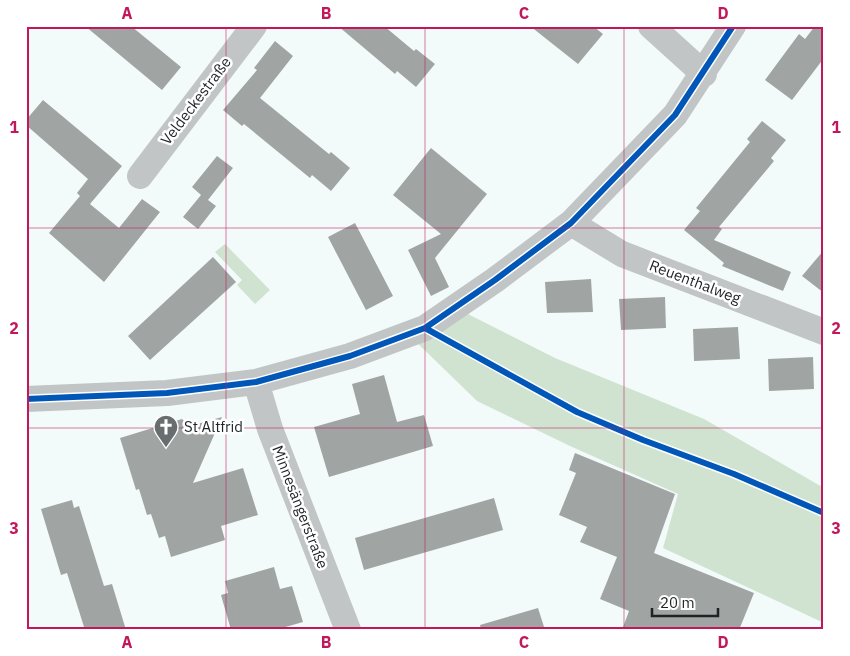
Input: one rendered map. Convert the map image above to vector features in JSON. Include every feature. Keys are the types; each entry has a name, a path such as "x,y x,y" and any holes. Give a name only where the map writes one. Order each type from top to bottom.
{"street":[{"name":"Veldeckestraße","path":"140,176 254,26"},
{"path":"651,26 704,74"},
{"path":"26,399 167,393 256,382 350,356 425,328 495,280 570,223 675,115 704,74 733,26"},
{"name":"Reuenthalweg","path":"570,223 622,254 824,332"},
{"name":"Minnesängerstraße","path":"256,382 270,429 348,630"}],"green space":[{"path":"225,244 270,290 255,304 237,285 242,280 215,252"},
{"path":"456,308 555,358 704,419 824,488 824,623 663,548 678,494 570,446 477,401 409,335"}],"building":[{"path":"85,26 131,26 181,67 162,90"},
{"path":"338,26 384,26 414,51 416,49 435,64 416,87 397,71 395,74"},
{"path":"530,26 593,26 603,34 578,64"},
{"path":"815,26 824,26 824,58 792,100 765,80 799,34 805,39"},
{"path":"275,41 293,56 260,98 329,154 331,152 350,168 331,191 312,175 310,178 244,124 242,126 223,110 257,70 254,68"},
{"path":"43,100 122,166 90,204 119,228 142,199 160,212 104,282 49,233 80,196 77,193 88,179 26,125 26,120"},
{"path":"762,121 786,140 771,158 774,161 719,227 722,229 714,240 791,272 783,291 722,266 724,263 684,230 700,211 696,208 750,142 747,139"},
{"path":"431,148 487,194 435,258 449,287 431,296 408,250 441,234 393,195"},
{"path":"217,156 233,168 208,200 216,206 198,229 183,217 201,195 192,187"},
{"path":"355,223 393,296 366,310 328,237"},
{"path":"824,250 824,293 802,276"},
{"path":"213,257 236,282 150,360 128,336"},
{"path":"591,279 593,312 547,313 545,282"},
{"path":"665,297 666,328 621,330 619,299"},
{"path":"738,327 740,359 694,361 693,329"},
{"path":"813,357 814,389 769,391 768,359"},
{"path":"384,375 397,422 424,415 433,446 329,477 314,427 360,414 352,384"},
{"path":"222,417 193,483 243,468 258,515 221,526 225,540 171,557 165,536 159,538 151,514 147,515 139,489 136,490 120,438 182,419 190,426"},
{"path":"575,453 675,494 654,553 754,593 739,630 622,630 629,611 600,599 617,557 580,542 587,527 559,515 576,473 569,470"},
{"path":"494,498 503,530 364,570 355,538"},
{"path":"72,500 74,508 79,506 104,586 112,584 126,630 85,630 67,573 61,575 41,509"},
{"path":"274,567 280,589 292,586 303,622 275,630 231,630 221,595 228,593 225,581"},
{"path":"538,608 545,630 481,630 480,625"}],"cycle path":[{"path":"26,399 167,393 256,382 350,356 425,328 495,280 571,223 675,115 733,26"},
{"path":"425,328 577,412 643,440 734,474 824,513"}],"place":[{"name":"St Altfrid","path":"166,448"}]}
